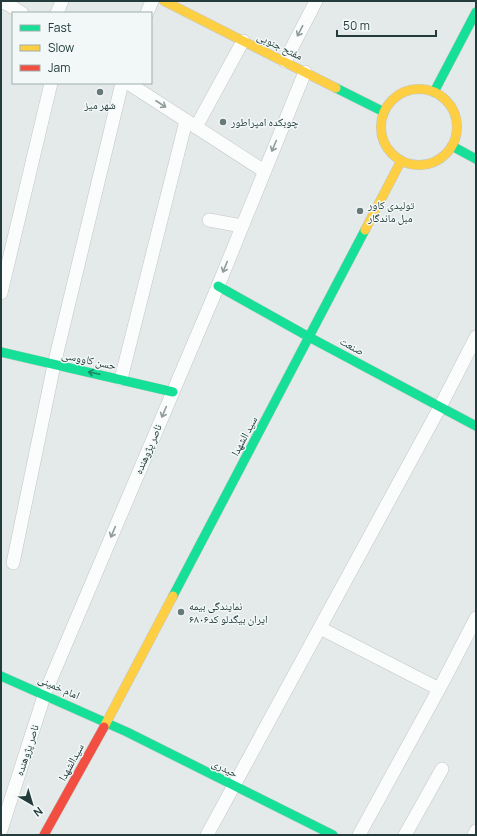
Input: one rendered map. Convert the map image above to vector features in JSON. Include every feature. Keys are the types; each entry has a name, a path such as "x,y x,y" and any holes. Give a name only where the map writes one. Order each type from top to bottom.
{"street":[{"path":"57,12 62,1"},
{"path":"148,12 152,1"},
{"name":"مفتح جنوبی","path":"164,1 384,112"},
{"path":"285,61 316,1"},
{"path":"2,6 19,12"},
{"path":"434,92 476,12"},
{"path":"121,379 191,124 243,41"},
{"name":"ناصر پژوهنده","path":"1,830 45,693 218,286 305,72"},
{"path":"1,293 51,84"},
{"path":"13,563 54,365 122,84"},
{"path":"130,84 264,171"},
{"path":"423,89 434,92 445,99 453,109 457,122 457,134 452,146 445,156 435,162 424,165 412,165 401,161 392,154 385,145 381,123 384,112 391,102 400,94 411,90 423,89"},
{"path":"452,146 476,159"},
{"name":"سید الشهدا","path":"107,722 401,161"},
{"path":"209,220 242,226"},
{"name":"صنعت","path":"218,286 309,337 476,426"},
{"path":"207,835 440,407 476,337"},
{"name":"حسن کاووسی","path":"1,352 172,392"},
{"path":"359,835 439,690 476,618"},
{"path":"320,628 439,690"},
{"name":"امام خمینی","path":"1,676 45,693 107,722"},
{"name":"حیدری","path":"107,722 333,835"},
{"name":"سیدالشهدا","path":"44,835 107,722"},
{"path":"405,835 442,769"},
{"path":"474,835 476,831"}],"traffic: fast":[{"path":"434,92 476,12"},
{"path":"336,88 384,112"},
{"path":"452,146 476,159"},
{"path":"173,596 365,230"},
{"path":"218,286 309,337 476,426"},
{"path":"1,352 173,392"},
{"path":"1,676 127,732 333,835"}],"traffic: slow":[{"path":"164,1 336,88"},
{"path":"419,89 434,92 446,100 454,112 457,127 454,142 446,154 434,162 419,165 404,162 392,154 384,142 381,127 384,112 392,100 404,92 419,89"},
{"path":"365,230 401,161"},
{"path":"104,727 173,596"}],"traffic: jam":[{"path":"44,835 104,727"}],"place":[{"name":"شهر میز","path":"100,92"},
{"name":"چوبکده امپراطور","path":"223,122"},
{"name":"تولیدی کاور مبل ماندگار","path":"360,211"},
{"name":"نمایندگی بیمه ایران بیگدلو کد۶۸۰۶","path":"181,612"}]}
